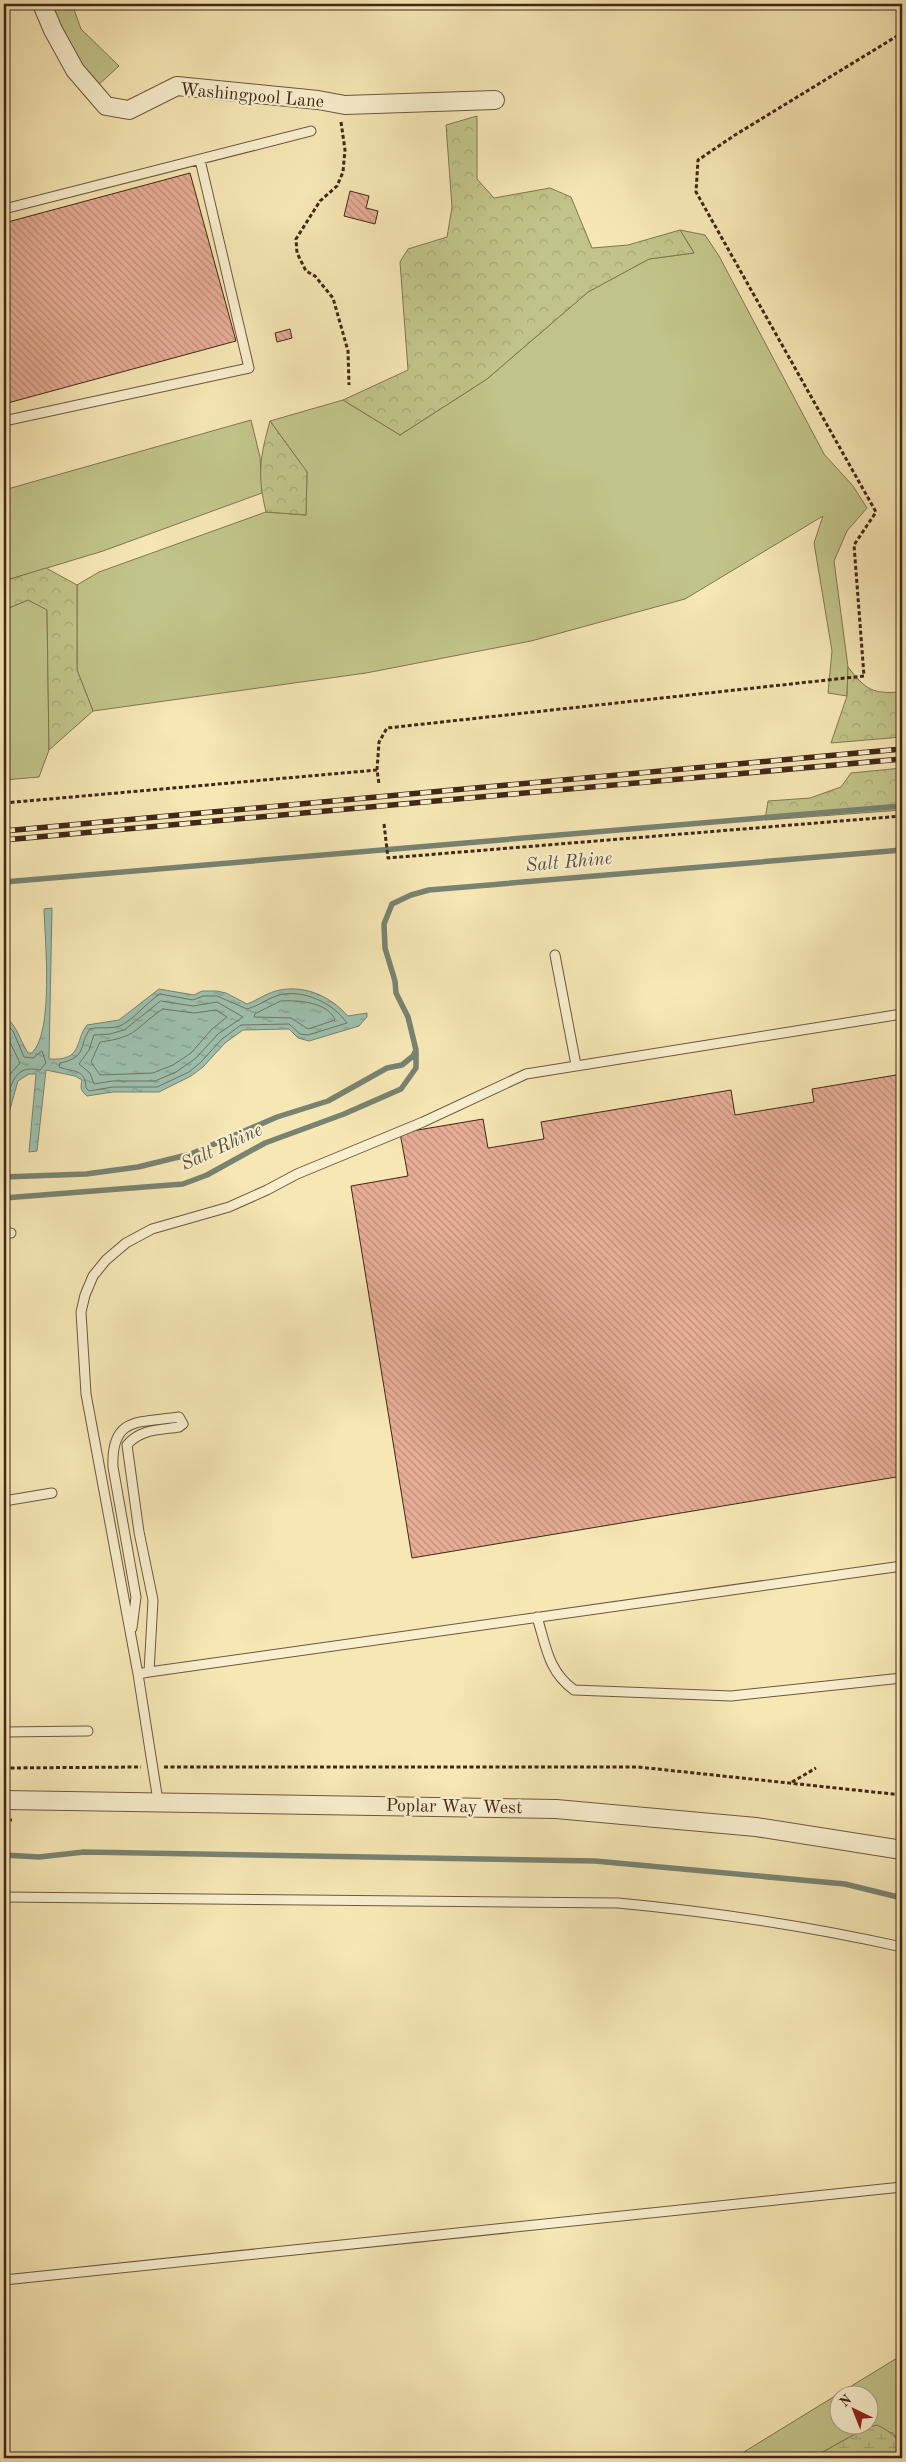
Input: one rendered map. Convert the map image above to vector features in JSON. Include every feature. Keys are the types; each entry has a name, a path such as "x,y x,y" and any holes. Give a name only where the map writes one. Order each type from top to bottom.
{"street":[{"name":"Washingpool Lane","path":"42,4 53,30 75,70 106,106 129,110 177,86 338,104 388,105 461,100 495,100"},
{"name":"Poplar Way West","path":"4,1800 158,1801 556,1809 756,1826 902,1850"}],"lane":[{"path":"4,209 311,131"},
{"path":"4,421 249,368 200,160"},
{"path":"555,955 576,1065"},
{"path":"158,1801 138,1674 86,1394 81,1312 84,1295 93,1276 106,1260 126,1242 152,1229 229,1207 297,1174 423,1122 526,1074 902,1014"},
{"path":"131,1636 136,1597 113,1467 112,1448 124,1427 136,1423 179,1417 184,1424 144,1432 135,1436 128,1445 152,1600 149,1672"},
{"path":"4,1501 52,1494"},
{"path":"138,1674 902,1566"},
{"path":"538,1617 550,1661 560,1680 574,1690 731,1696 902,1678"},
{"path":"4,1732 88,1731"},
{"path":"4,1897 618,1903 708,1912 779,1922 902,1947"},
{"path":"4,2280 902,2187"}],"path":[{"path":"379,784 377,770 379,742 387,728 864,676 854,545 876,512 696,192 698,160 735,135 902,33"},
{"path":"338,104 345,150 343,172 337,186 320,202 296,239 297,253 306,271 315,276 333,298 348,351 348,385"},
{"path":"4,803 377,770"},
{"path":"384,824 388,857 902,816"},
{"path":"4,1768 638,1767 902,1795"},
{"path":"792,1782 816,1768"}],"green space":[{"path":"35,4 72,4 81,29 119,66 96,87"},
{"path":"477,116 477,179 494,198 550,188 571,197 592,248 628,245 680,230 694,253 649,259 588,292 487,379 400,435 343,400 408,370 400,262 408,249 447,237 452,207 446,125"},
{"path":"680,230 705,235 719,256 824,454 853,486 867,508 847,531 834,561 848,667 847,696 828,693 832,651 814,543 823,516 685,599 531,641 366,673 93,711 77,670 77,585 99,572 266,512 306,515 307,472 270,421 343,400 400,435 487,379 588,292 649,259 694,253"},
{"path":"251,420 260,457 262,493 103,551 4,581 4,490"},
{"path":"270,421 307,472 306,515 266,512 261,487 261,466"},
{"path":"46,568 77,585 77,670 93,711 49,750 47,610 28,600 4,610 4,581"},
{"path":"28,600 47,609 49,750 39,777 4,780 4,610"},
{"path":"848,667 865,686 871,689 883,692 902,692 902,737 831,743 847,696"},
{"path":"902,768 902,810 765,820 768,801 810,798 841,787 851,773"},
{"path":"902,2355 902,2447 893,2433 878,2430 878,2384 854,2384"},
{"path":"828,2400 828,2434 855,2434 812,2458 734,2458"},
{"path":"878,2426 896,2438 902,2452 902,2458 812,2458 855,2434 878,2434"}],"water":[{"path":"52,908 49,1059 68,1057 76,1049 87,1025 119,1020 159,989 194,995 202,991 217,991 226,993 247,1004 276,991 299,989 326,998 348,1016 367,1013 367,1017 359,1026 309,1041 298,1038 289,1029 243,1030 225,1043 203,1067 191,1076 159,1092 113,1092 87,1096 83,1093 82,1080 75,1076 46,1070 37,1151 29,1152 36,1074 29,1074 18,1081 8,1116 4,1120 4,1016 15,1028 28,1053 32,1053 39,1042 46,1006 44,909"}],"building":[{"path":"190,173 236,341 4,404 4,223"},
{"path":"350,191 369,196 366,208 378,211 375,224 344,216"},
{"path":"290,329 292,338 277,342 275,333"},
{"path":"902,1074 902,1476 412,1558 351,1186 408,1176 400,1133 483,1119 488,1148 544,1139 541,1122 731,1090 735,1115 814,1102 812,1089"}],"waterway":[{"path":"4,882 902,806"},
{"name":"Salt Rhine","path":"4,1177 86,1174 138,1167 191,1154 277,1117 328,1101 387,1068 402,1065 413,1056 416,1050 408,1017 396,993 395,981 385,948 384,924 392,904 411,895 429,890 902,850"},
{"name":"Salt Rhine","path":"4,1198 183,1184 207,1175 265,1143 344,1114 401,1089 416,1068 416,1052"},
{"path":"4,1855 39,1857 84,1852 595,1861 845,1884 902,1898"}],"railway":[{"path":"4,831 902,749"},
{"path":"4,840 902,759"}]}
